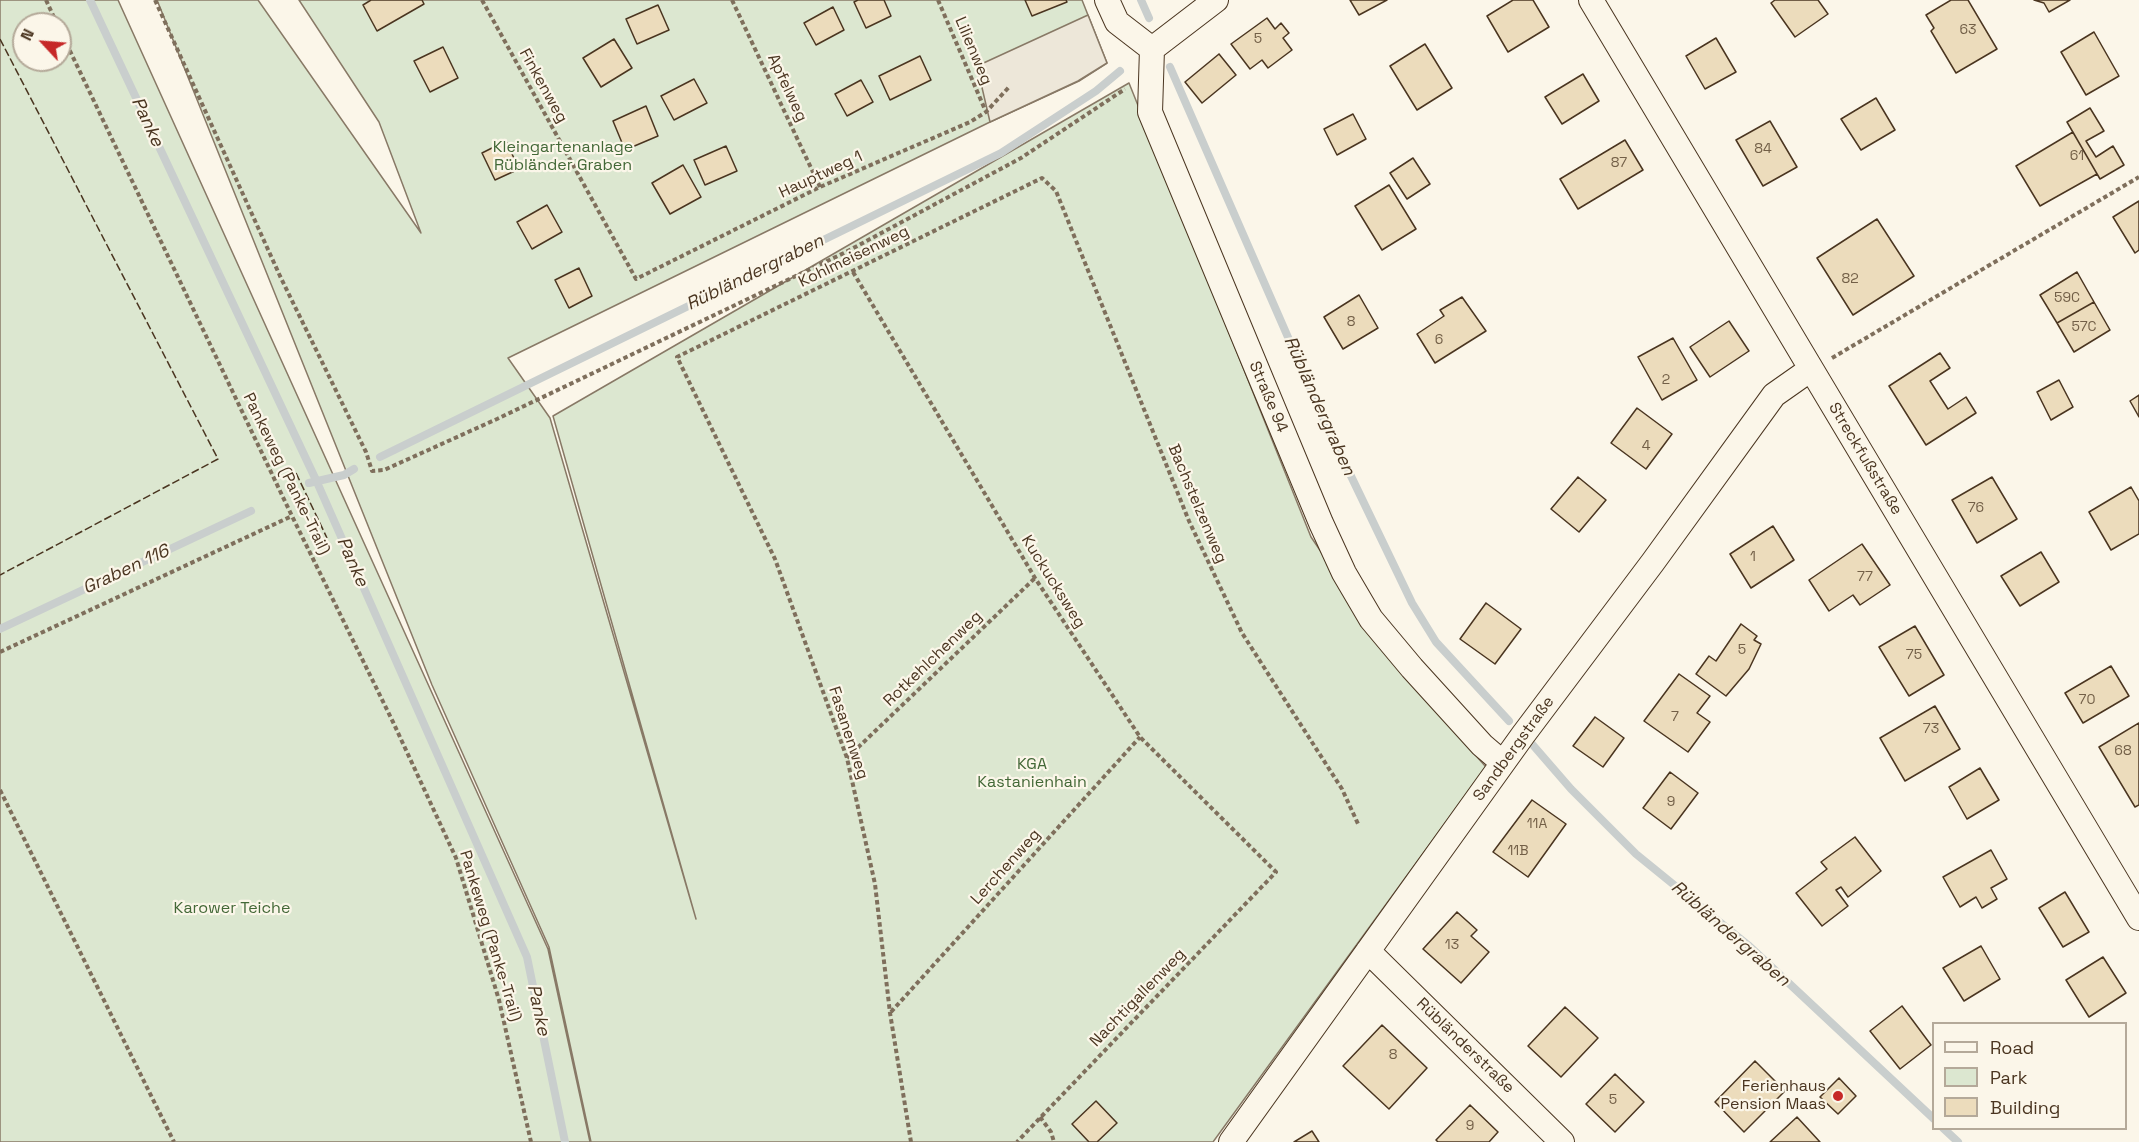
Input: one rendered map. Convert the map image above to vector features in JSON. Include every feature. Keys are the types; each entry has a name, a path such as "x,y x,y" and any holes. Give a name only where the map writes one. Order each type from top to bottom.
{"street":[{"path":"1107,0 1117,22 1152,49 1216,0"},
{"name":"Streckfußstraße","path":"1590,0 2139,918"},
{"name":"Straße 94","path":"1152,49 1150,112 1321,523 1344,573 1371,619 1412,668 1482,745 1503,763"},
{"name":"Sandbergstraße","path":"1231,1142 1503,763 1774,395 1812,369"},
{"name":"Rübländerstraße","path":"1368,951 1562,1142"}],"path":[{"path":"155,0 280,276 366,452 372,471 384,470 497,419 846,252 1021,158 1151,72"},
{"name":"Finkenweg","path":"482,0 636,279"},
{"name":"Apfelweg","path":"732,0 820,187"},
{"name":"Lilienweg","path":"938,0 986,112"},
{"name":"Pankeweg (Panke-Trail)","path":"72,55 393,722 456,858 500,1000 531,1142"},
{"name":"Hauptweg 1","path":"636,279 820,187 970,122 986,112 1010,86"},
{"path":"1812,369 2139,177"},
{"name":"Kohlmeisenweg","path":"676,357 1042,178"},
{"name":"Bachstelzenweg","path":"1042,178 1056,191 1189,521 1242,633 1342,789 1359,826"},
{"name":"Kuckucksweg","path":"853,272 1035,578 1140,737 1276,872"},
{"name":"Fasanenweg","path":"676,357 775,559 847,758 875,884 891,1013 911,1142"},
{"path":"0,652 292,516"},
{"name":"Rotkehlchenweg","path":"847,758 1035,578"},
{"name":"Lerchenweg","path":"891,1013 1140,737"},
{"path":"0,790 174,1142"},
{"name":"Nachtigallenweg","path":"1017,1142 1276,872"},
{"path":"1040,1117 1051,1132 1054,1142"}],"green space":[{"name":"Karower Teiche","path":"0,0 118,0 548,949 590,1142 0,1142"},
{"name":"KGA Kastanienhain","path":"157,0 258,0 421,233 379,122 299,0 1082,0 1107,63 1079,81 990,122 508,358 550,418 696,919 553,416 1129,83 1311,537 1407,678 1486,767 1213,1142 591,1142 549,947 432,685"}],"shaded area":[{"path":"1088,15 1107,63 1078,81 990,122 977,66"}],"building":[{"path":"371,0 422,0 424,4 377,31 363,5"},
{"path":"884,0 891,16 866,28 854,2"},
{"path":"1025,0 1066,0 1067,2 1032,16"},
{"path":"1350,0 1387,0 1359,15"},
{"path":"1513,0 1533,0 1549,27 1508,52 1487,16"},
{"path":"1775,0 1818,0 1828,14 1795,37 1771,3"},
{"path":"1951,0 1968,0 1997,49 1956,73 1931,31 1934,28 1926,15"},
{"path":"2034,0 2070,0 2049,12 2044,3"},
{"path":"658,5 669,30 637,44 626,19"},
{"path":"833,7 844,30 816,45 804,23"},
{"path":"1267,18 1275,29 1281,23 1289,33 1283,38 1292,50 1268,68 1262,60 1250,69 1231,44"},
{"path":"2094,32 2119,76 2086,95 2061,52"},
{"path":"1716,38 1736,72 1705,89 1686,56"},
{"path":"614,39 632,68 601,87 583,58"},
{"path":"1425,44 1452,88 1417,110 1390,66"},
{"path":"443,47 458,78 430,92 414,61"},
{"path":"1219,54 1236,75 1202,103 1185,82"},
{"path":"920,56 931,80 890,100 879,76"},
{"path":"1583,74 1599,101 1562,124 1545,97"},
{"path":"694,79 707,103 674,120 661,96"},
{"path":"861,80 873,102 847,116 835,94"},
{"path":"1876,98 1895,130 1861,150 1841,119"},
{"path":"646,106 658,136 625,150 613,121"},
{"path":"2090,108 2104,131 2086,141 2096,157 2113,146 2124,165 2100,179 2067,122"},
{"path":"1353,114 1366,139 1337,155 1324,129"},
{"path":"1770,121 1797,167 1763,186 1736,140"},
{"path":"2073,132 2097,174 2040,206 2016,166"},
{"path":"1625,140 1643,170 1578,209 1560,179"},
{"path":"506,141 519,169 495,180 482,153"},
{"path":"726,146 737,171 705,185 694,160"},
{"path":"1413,158 1430,184 1407,199 1390,173"},
{"path":"683,165 701,197 670,214 652,183"},
{"path":"1389,185 1416,229 1382,250 1355,206"},
{"path":"2139,201 2139,250 2135,253 2113,217"},
{"path":"547,205 562,232 532,249 517,222"},
{"path":"1877,219 1914,276 1853,315 1817,258"},
{"path":"579,268 592,296 569,308 555,280"},
{"path":"2077,272 2094,302 2057,323 2040,295"},
{"path":"1359,295 1378,328 1343,349 1324,317"},
{"path":"1462,297 1486,331 1435,363 1417,334 1444,316 1440,310"},
{"path":"2094,302 2110,330 2074,352 2057,323"},
{"path":"1729,321 1749,351 1710,377 1690,347"},
{"path":"1673,338 1697,380 1662,400 1638,357"},
{"path":"1940,353 1950,368 1930,381 1948,409 1966,397 1976,413 1926,445 1889,386"},
{"path":"2059,380 2073,407 2051,420 2037,392"},
{"path":"2139,395 2139,417 2130,401"},
{"path":"1637,408 1672,434 1646,469 1611,443"},
{"path":"1578,477 1606,500 1579,532 1551,509"},
{"path":"1992,477 2017,519 1977,543 1952,500"},
{"path":"2131,487 2139,501 2139,534 2111,550 2089,512"},
{"path":"1773,526 1794,560 1751,588 1730,554"},
{"path":"1862,544 1890,585 1860,605 1853,595 1829,611 1809,580"},
{"path":"2041,552 2059,582 2020,606 2001,576"},
{"path":"1486,603 1521,629 1495,664 1460,639"},
{"path":"1741,624 1757,636 1754,640 1761,644 1749,669 1726,696 1696,674 1709,656 1716,661"},
{"path":"1915,626 1944,675 1909,696 1879,647"},
{"path":"2111,666 2129,696 2083,723 2065,693"},
{"path":"1679,674 1710,696 1697,713 1710,722 1688,752 1644,721"},
{"path":"1935,706 1960,749 1905,781 1880,738"},
{"path":"1595,717 1624,738 1603,767 1573,746"},
{"path":"2139,723 2139,805 2135,807 2099,747"},
{"path":"1980,768 1999,800 1967,819 1949,787"},
{"path":"1670,772 1698,793 1671,829 1643,808"},
{"path":"1532,800 1566,824 1528,877 1493,852"},
{"path":"1855,837 1881,871 1848,897 1841,887 1836,890 1848,906 1822,926 1796,893 1827,869 1821,862"},
{"path":"1991,850 2007,879 1991,888 1997,899 1982,908 1976,897 1960,907 1943,877"},
{"path":"2065,892 2089,932 2063,947 2039,908"},
{"path":"1457,912 1477,930 1471,936 1489,952 1461,983 1423,949"},
{"path":"1981,946 2000,979 1964,1001 1943,968"},
{"path":"2103,957 2126,993 2089,1017 2066,980"},
{"path":"1902,1006 1931,1045 1900,1069 1870,1031"},
{"path":"1565,1007 1598,1038 1561,1077 1528,1046"},
{"path":"1382,1025 1427,1068 1389,1109 1343,1066"},
{"path":"1755,1061 1785,1091 1744,1132 1715,1102"},
{"path":"1615,1074 1644,1102 1615,1132 1586,1104"},
{"name":"Ferienhaus Pension Maas","path":"1839,1078 1856,1096 1838,1114 1820,1097"},
{"path":"1096,1101 1117,1123 1097,1142 1089,1142 1072,1124"},
{"path":"1470,1105 1498,1132 1489,1142 1438,1142 1436,1140"},
{"path":"1797,1117 1820,1142 1770,1142"},
{"path":"1312,1131 1319,1142 1294,1142"}],"waterway":[{"name":"Panke","path":"90,0 316,480 527,957 565,1142"},
{"name":"Rübländergraben","path":"1141,0 1149,18"},
{"name":"Rübländergraben","path":"1170,67 1325,422 1412,603 1436,642 1509,721"},
{"name":"Rübländergraben","path":"380,457 1001,153 1096,91 1120,71"},
{"name":"Rübländergraben","path":"309,483 344,475 354,469"},
{"name":"Graben 116","path":"0,629 251,511"},
{"name":"Rübländergraben","path":"1532,744 1571,789 1636,854 1748,945 1932,1117"},
{"name":"Rübländergraben","path":"1945,1130 1958,1142"}],"fence":[{"path":"0,39 218,459 0,575"},
{"path":"296,473 327,538"}],"place":[{"name":"Ferienhaus Pension Maas","path":"1838,1096"}],"park label":[{"name":"Kleingartenanlage Rübländer Graben","path":"563,157"}]}
